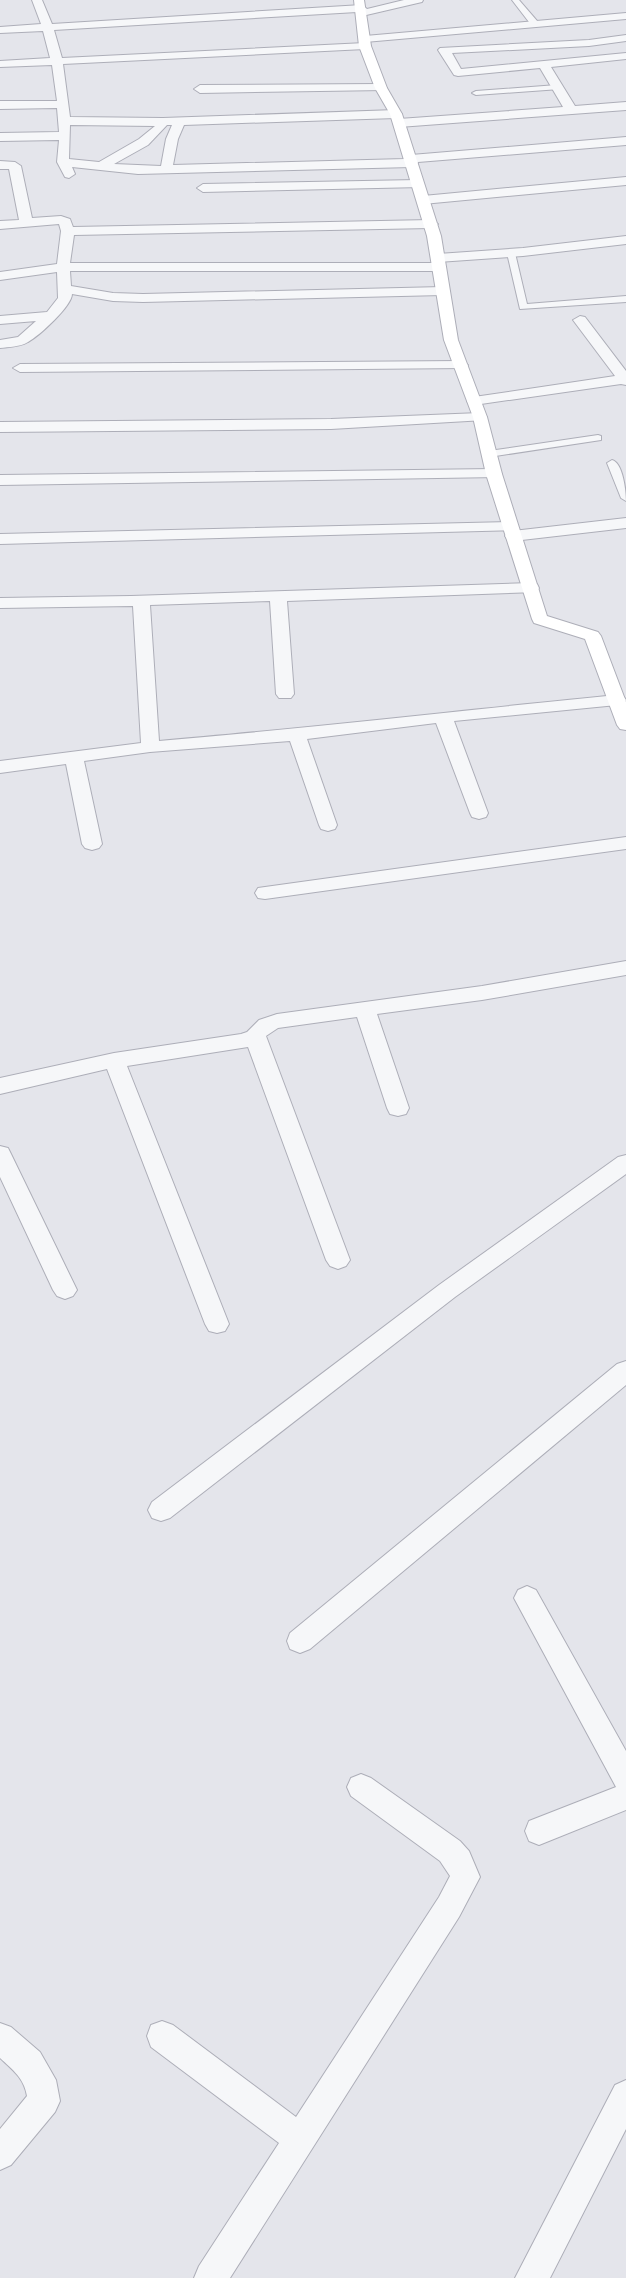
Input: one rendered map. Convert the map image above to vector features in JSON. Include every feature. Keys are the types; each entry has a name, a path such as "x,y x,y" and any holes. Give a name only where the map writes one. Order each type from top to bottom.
{"street":[{"path":"37,0 48,28 57,61 63,104 65,136 63,162 69,174"},
{"path":"0,30 361,7 418,0"},
{"path":"615,5 626,15"},
{"path":"361,7 365,43 381,88 398,119 431,224 439,263 451,340 480,417 494,474 532,588 540,619 592,636 626,724"},
{"path":"0,64 365,43 626,15"},
{"path":"626,38 589,43 444,50 458,73 626,56"},
{"path":"543,64 571,110"},
{"path":"200,90 381,88"},
{"path":"0,105 63,104"},
{"path":"64,121 179,122 398,119 626,106"},
{"path":"101,166 150,137 159,130 163,122"},
{"path":"166,170 172,139 179,122"},
{"path":"0,137 65,136"},
{"path":"63,162 138,170 166,170 411,161 626,141"},
{"path":"0,165 15,166 26,222"},
{"path":"423,200 626,181"},
{"path":"203,188 418,184"},
{"path":"0,225 61,220 65,222 68,231 64,268 65,298 51,316 22,340 0,344"},
{"path":"68,231 431,224"},
{"path":"0,276 64,268 320,267 439,263 626,240"},
{"path":"320,267 320,294"},
{"path":"65,289 113,297 143,298 443,290"},
{"path":"0,320 51,316"},
{"path":"474,401 625,380 580,320"},
{"path":"20,368 461,365"},
{"path":"0,427 331,424 480,417"},
{"path":"0,480 494,474"},
{"path":"0,539 512,531 626,523"},
{"path":"0,603 141,601 532,588"},
{"path":"278,597 285,694"},
{"path":"141,601 150,747"},
{"path":"0,767 150,747 297,735 443,717 616,700"},
{"path":"443,717 479,813"},
{"path":"297,735 328,825"},
{"path":"74,757 92,844"},
{"path":"265,893 626,843"},
{"path":"0,1086 114,1060 243,1041 255,1037 259,1029 277,1021 482,993 626,968"},
{"path":"365,1009 398,1108"},
{"path":"255,1037 338,1260"},
{"path":"114,1060 217,1324"},
{"path":"2,1163 65,1290"},
{"path":"161,1510 447,1291 626,1163"},
{"path":"300,1641 626,1371"},
{"path":"527,1598 626,1778"},
{"path":"211,2278 444,1913 465,1877 459,1861 450,1851 361,1787"},
{"path":"538,1831 626,1796"},
{"path":"162,2036 300,2139"},
{"path":"0,2038 28,2063 40,2080 44,2101 0,2154"},
{"path":"532,2278 626,2096"}],"lane":[{"path":"514,0 535,24"},
{"path":"476,93 557,87"},
{"path":"511,253 523,307 626,299"},
{"path":"490,454 598,438"},
{"path":"612,463 626,498"}]}
